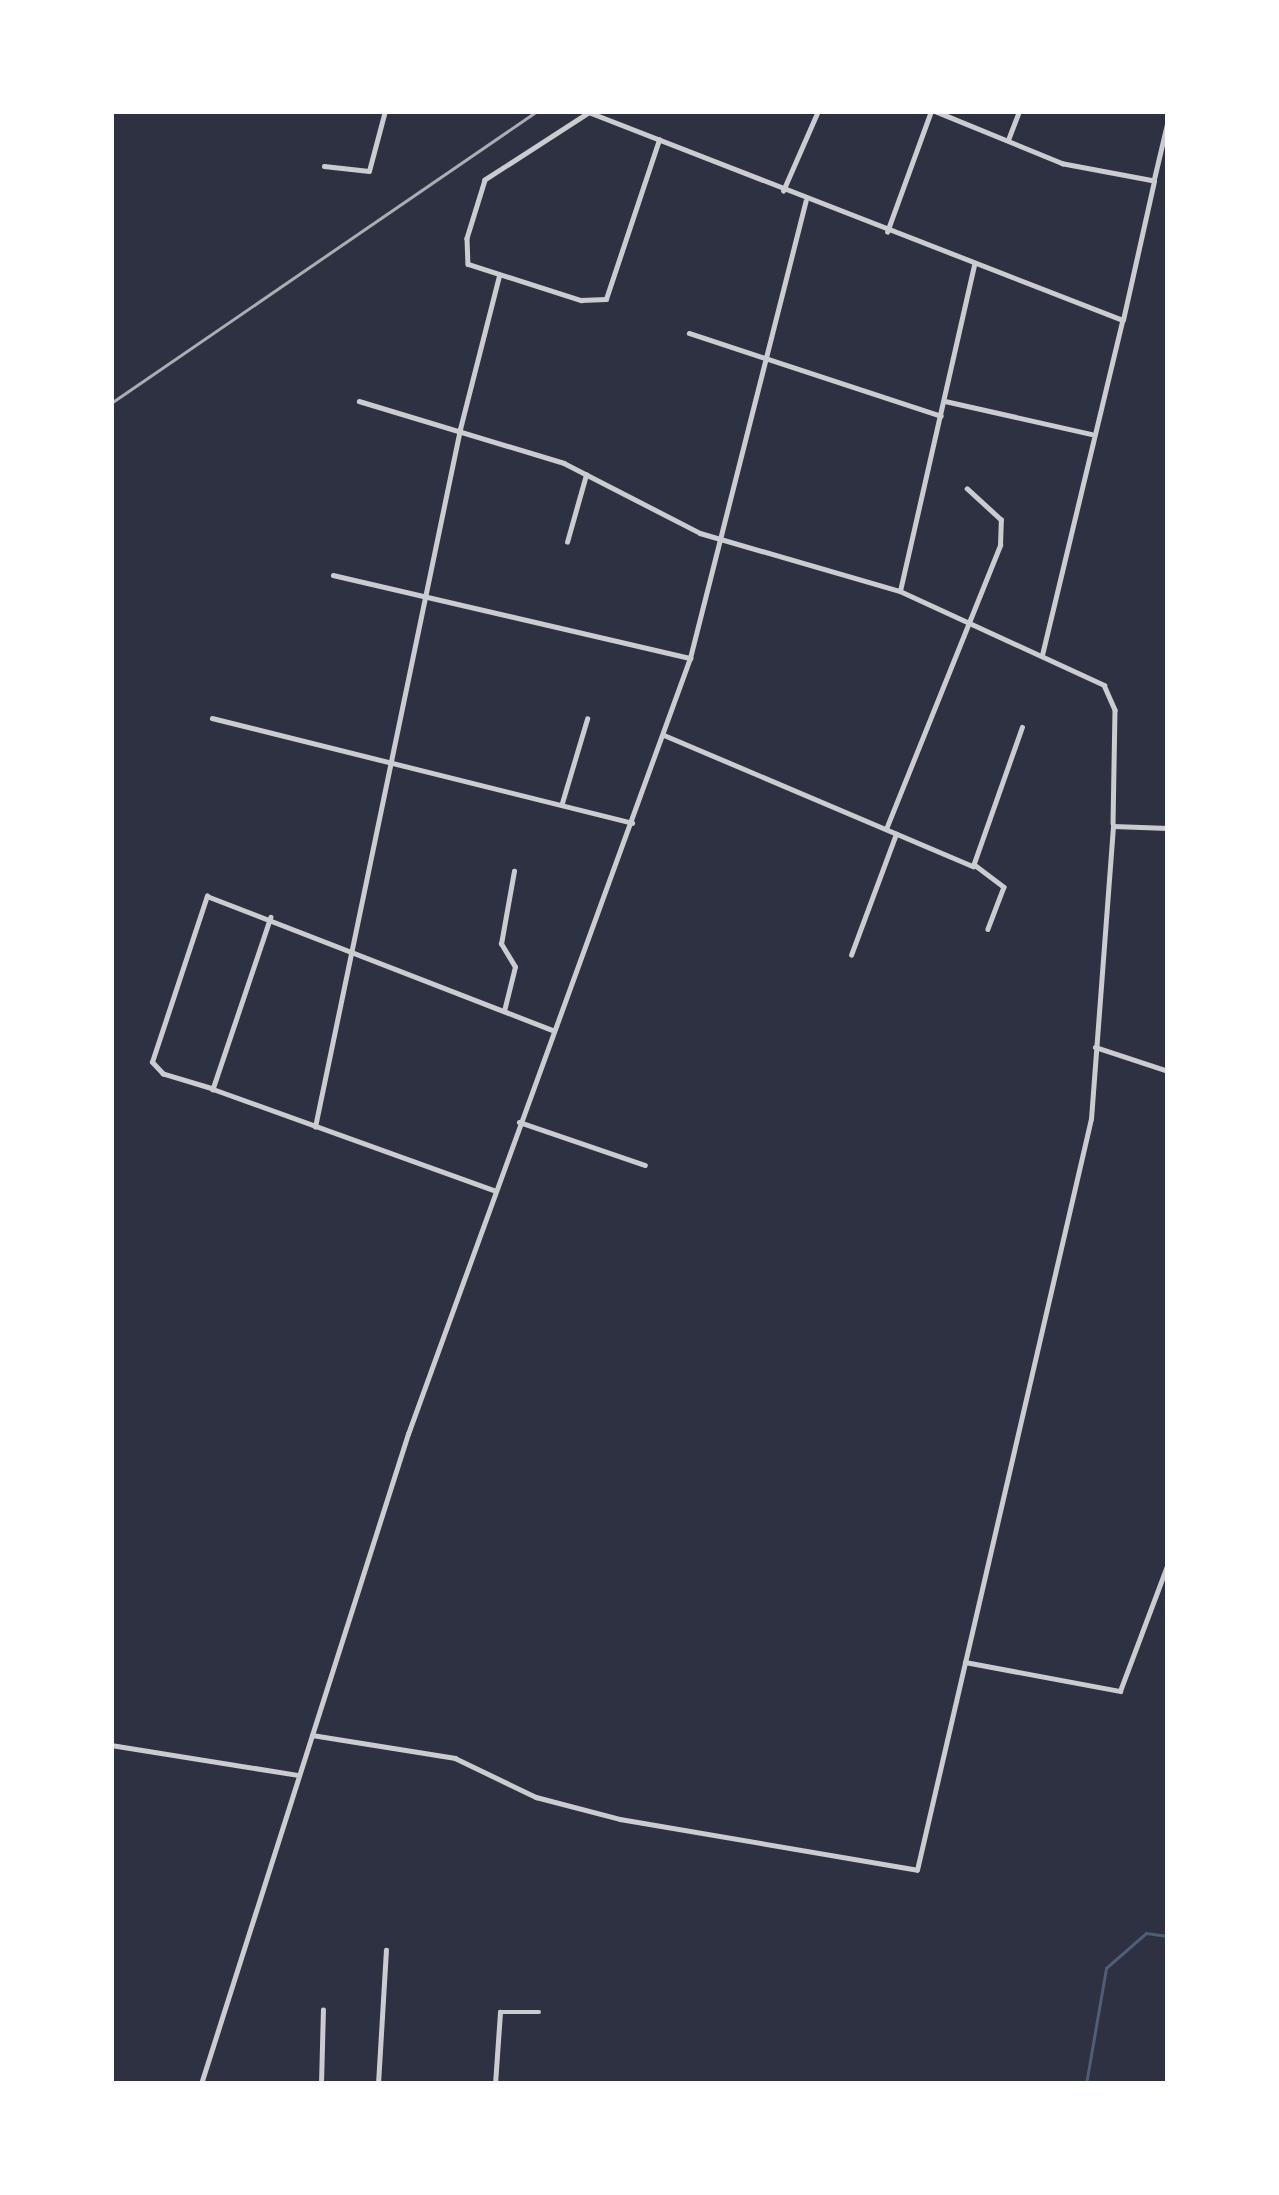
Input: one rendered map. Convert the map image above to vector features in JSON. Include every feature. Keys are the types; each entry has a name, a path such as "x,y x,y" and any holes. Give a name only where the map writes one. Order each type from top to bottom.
{"street":[{"path":"324,166 369,171 385,111"},
{"path":"783,191 818,111"},
{"path":"887,232 932,111 1082,169 1154,181"},
{"path":"1008,140 1018,111"},
{"path":"658,140 606,299 499,276 464,257 485,180 589,112 658,140 783,191 806,201 1123,320"},
{"path":"1042,655 1168,120"},
{"path":"201,2084 494,1190 690,658 770,359 806,201"},
{"path":"900,591 974,265"},
{"path":"315,1126 396,760 460,428 499,276"},
{"path":"689,334 770,359 876,401 941,416"},
{"path":"312,1735 454,1758 536,1797 620,1819 917,1870 1091,1119 1112,826 1112,692 900,591 700,533 586,475 460,428 359,401"},
{"path":"945,401 1094,435"},
{"path":"567,542 586,475"},
{"path":"886,829 966,621 989,580 1004,525 967,489"},
{"path":"332,575 690,658"},
{"path":"212,718 396,760 632,823"},
{"path":"562,802 587,719"},
{"path":"975,866 1022,727"},
{"path":"664,735 975,866 1004,887 988,929"},
{"path":"1112,826 1168,828"},
{"path":"851,955 896,834"},
{"path":"504,1011 515,967 501,944 514,871"},
{"path":"494,1190 158,1071 152,1062 199,905 210,896 271,917 553,1030"},
{"path":"213,1088 271,917"},
{"path":"1095,1047 1168,1071"},
{"path":"519,1121 645,1165"},
{"path":"965,1662 1120,1691 1168,1563"},
{"path":"111,1745 299,1775"},
{"path":"379,2084 386,1950"},
{"path":"321,2084 323,2010"},
{"path":"495,2084 500,2012 538,2012"}],"waterway":[{"path":"1086,2084 1106,1968 1146,1933 1168,1936"}],"railway":[{"path":"111,403 537,111"}]}
